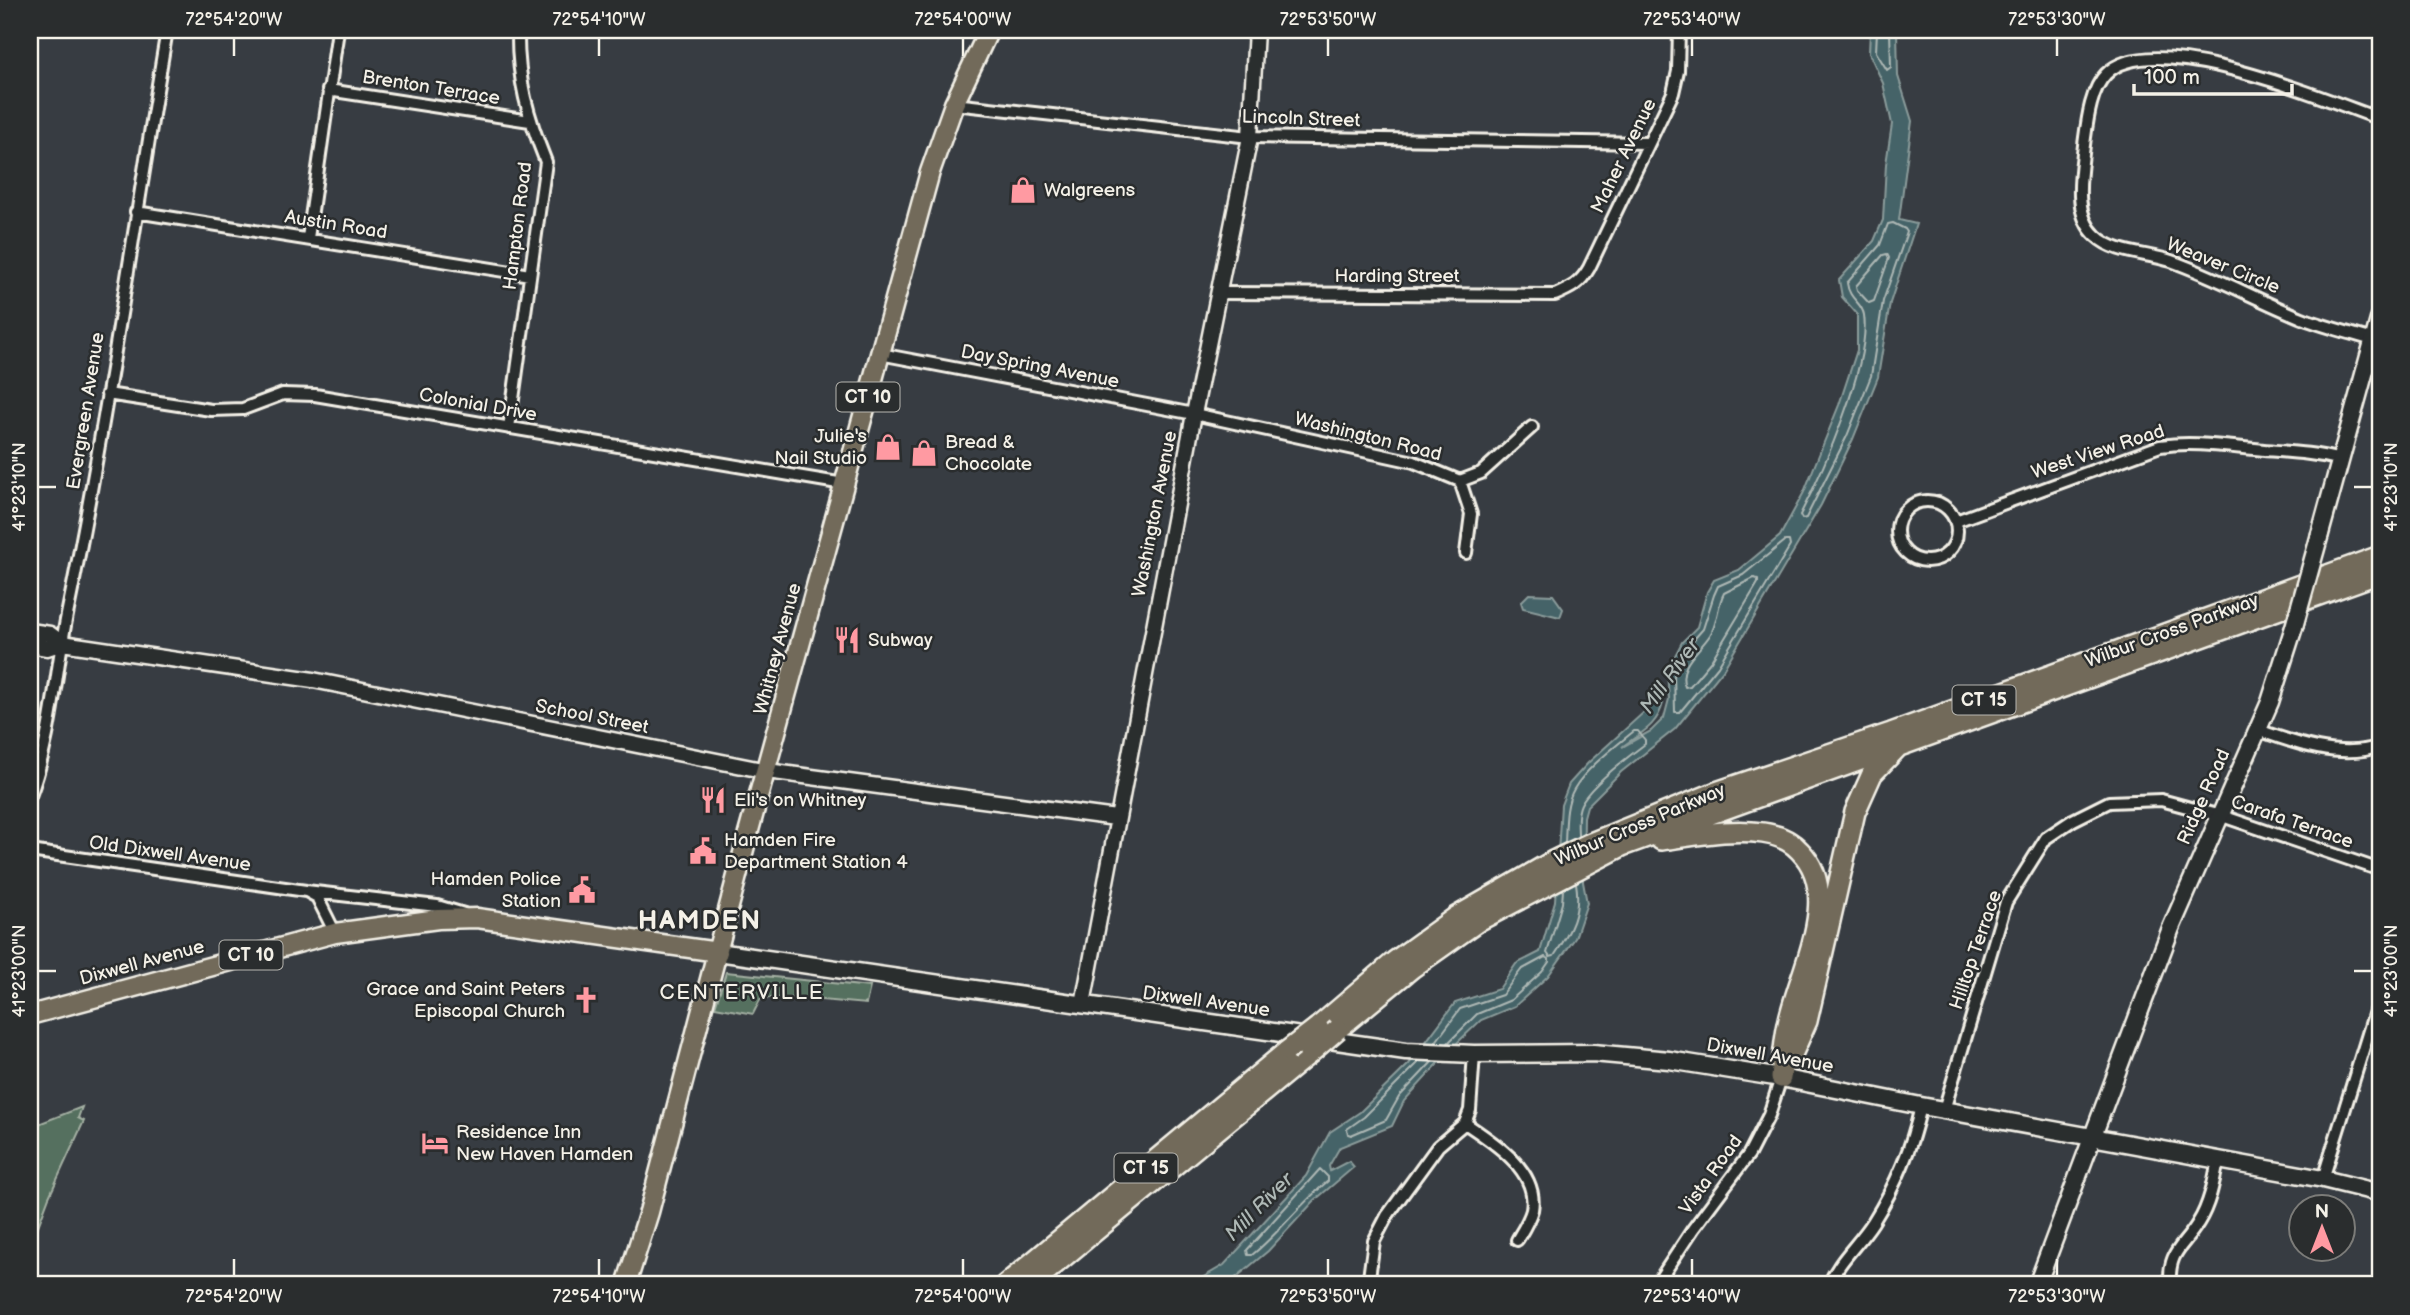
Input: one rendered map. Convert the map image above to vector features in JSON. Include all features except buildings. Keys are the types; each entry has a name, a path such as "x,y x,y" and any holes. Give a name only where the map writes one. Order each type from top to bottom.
{"highway":[{"name":"Wilbur Cross Parkway","path":"1006,1285 1395,961 1456,917 1716,792 1903,729 2380,556"},
{"name":"Wilbur Cross Parkway","path":"1588,853 1622,846 2380,573"},
{"path":"1781,1077 1807,1021 1855,812 1872,774 1901,744"},
{"path":"1622,846 1723,832 1764,833 1792,843 1809,860 1819,881 1816,928 1788,1024 1781,1077"},
{"name":"Wilbur Cross Parkway","path":"1030,1285 1412,968 1555,870"}],"main road":[{"name":"Whitney Avenue","path":"626,1285 649,1212 930,172 954,104 989,30"},
{"name":"Ridge Road","path":"2037,1285 2171,928 2276,687 2380,316"},
{"name":"Dixwell Avenue","path":"30,1015 335,933 438,919 477,918 1414,1051 1450,1054 1630,1055 1781,1077 1921,1106 2323,1179 2380,1193"}],"street":[{"name":"Evergreen Avenue","path":"30,796 43,754 107,394 167,30"},
{"path":"308,238 338,30"},
{"name":"Hampton Road","path":"509,428 546,162 530,121 517,61 518,30"},
{"name":"Washington Avenue","path":"1083,1004 1116,818 1250,137 1256,30"},
{"name":"Maher Avenue","path":"1573,288 1589,268 1673,93 1678,71 1679,30"},
{"name":"Weaver Circle","path":"2374,340 2303,318 2204,273 2111,245 2088,228 2082,213 2080,194 2085,137 2098,85 2115,66 2129,61 2172,60 2212,64 2380,119"},
{"name":"Brenton Terrace","path":"328,90 530,121"},
{"name":"Lincoln Street","path":"954,104 1250,137 1649,143"},
{"name":"Austin Road","path":"136,212 530,275"},
{"name":"Harding Street","path":"1219,293 1555,295 1573,288"},
{"name":"Day Spring Avenue","path":"880,354 1194,414"},
{"name":"Colonial Drive","path":"107,394 211,411 243,409 283,394 315,395 844,484"},
{"name":"Washington Road","path":"1194,414 1413,462 1460,481 1471,514 1466,553"},
{"path":"1460,481 1481,473 1532,427"},
{"name":"West View Road","path":"1956,521 2160,446 2182,443 2216,445 2317,455 2340,460"},
{"path":"1928,501 1945,507 1956,521 1953,546 1937,559 1925,561 1912,557 1900,546 1897,537 1899,519 1911,505 1928,501"},
{"path":"30,631 50,634 62,643"},
{"path":"30,645 47,648 62,643"},
{"name":"School Street","path":"62,643 313,680 767,771 1116,818"},
{"path":"2258,730 2298,744 2321,748 2347,750 2380,746"},
{"name":"Carafa Terrace","path":"2109,802 2161,800 2218,815 2380,870"},
{"name":"Hilltop Terrace","path":"1944,1110 2007,902 2046,838 2073,820 2109,802"},
{"name":"Old Dixwell Avenue","path":"30,851 306,891 437,906 477,918"},
{"path":"306,891 317,897 335,933"},
{"path":"2323,1179 2380,995"},
{"path":"1368,1285 1374,1241 1387,1216 1438,1146 1465,1123 1470,1110 1474,1054"},
{"name":"Vista Road","path":"1656,1285 1693,1229 1749,1154 1766,1123 1781,1077"},
{"path":"1829,1285 1891,1193 1906,1157 1921,1106"},
{"path":"1465,1123 1521,1168 1527,1180 1532,1192 1532,1208 1517,1240"},
{"path":"2170,1285 2169,1273 2176,1250 2198,1223 2211,1194 2218,1160"}],"green space":[{"path":"726,972 870,987 866,1004 799,998 761,998 753,1014 715,1007"},
{"path":"82,1107 78,1118 84,1121 30,1241 30,1123 31,1127"}],"water":[{"name":"Mill River","path":"1870,30 1897,30 1898,76 1912,121 1899,220 1916,224 1890,303 1878,377 1853,439 1821,505 1723,670 1675,729 1621,772 1587,806 1584,817 1583,882 1587,903 1575,938 1548,976 1515,1006 1481,1020 1458,1042 1404,1101 1392,1126 1340,1147 1329,1166 1330,1171 1349,1161 1354,1167 1315,1200 1268,1251 1227,1285 1190,1285 1224,1265 1306,1176 1330,1132 1360,1112 1409,1064 1455,1003 1499,989 1516,964 1540,952 1555,901 1561,805 1569,784 1588,763 1653,704 1652,698 1657,694 1663,703 1657,718 1622,747 1651,731 1664,718 1669,699 1667,671 1682,642 1697,627 1707,592 1714,580 1739,570 1780,536 1804,492 1839,405 1857,350 1857,314 1842,297 1839,280 1874,241 1883,220 1886,164 1892,124 1883,83 1869,53"},
{"path":"1529,594 1553,595 1563,609 1560,617 1523,608 1521,602"}],"place":[{"name":"Walgreens","path":"1023,190"},
{"name":"Julie's Nail Studio","path":"888,447"},
{"name":"Bread & Chocolate","path":"924,453"},
{"name":"Subway","path":"847,640"},
{"name":"Eli's on Whitney","path":"713,800"},
{"name":"Hamden Fire Department Station 4","path":"703,851"},
{"name":"Hamden Police Station","path":"582,890"},
{"name":"Grace and Saint Peters Episcopal Church","path":"586,1000"},
{"name":"Residence Inn New Haven Hamden","path":"435,1143"}],"district":[{"name":"HAMDEN","path":"700,921"},
{"name":"CENTERVILLE","path":"742,992"}]}
